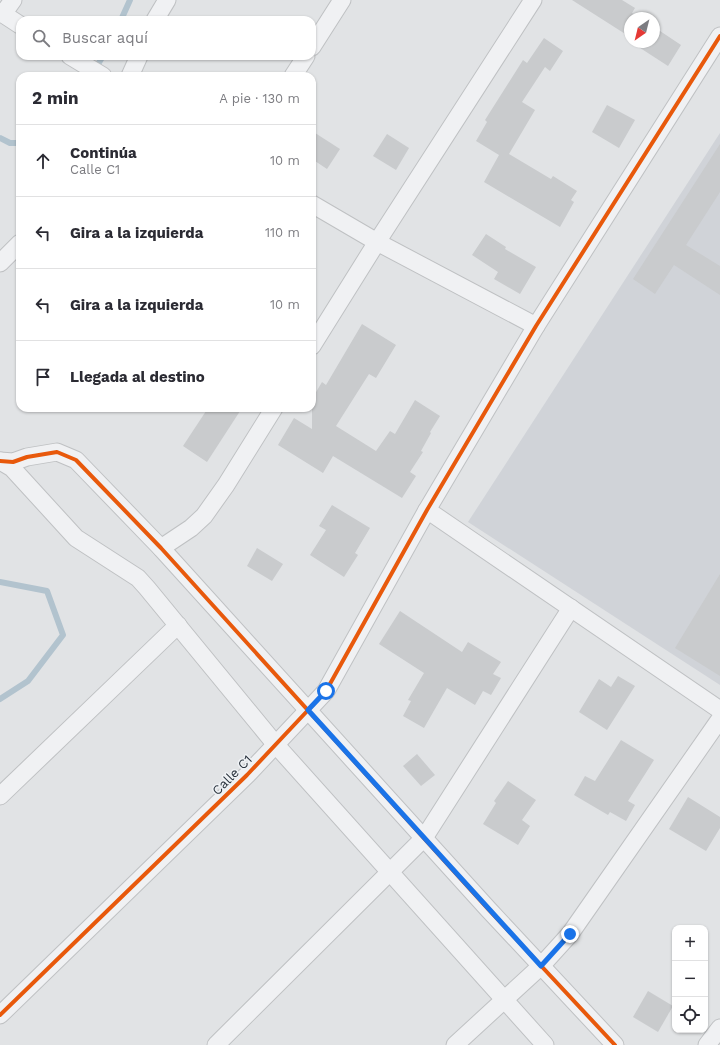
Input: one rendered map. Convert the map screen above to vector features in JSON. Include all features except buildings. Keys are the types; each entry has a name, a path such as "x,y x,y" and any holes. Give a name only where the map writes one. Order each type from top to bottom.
{"street":[{"path":"13,0 2,13 16,22"},
{"path":"157,16 167,0"},
{"path":"316,41 342,0"},
{"path":"316,340 376,242 533,0"},
{"name":"Calle C1","path":"0,1015 242,781 326,691 427,510 536,326 720,36"},
{"path":"76,60 96,72"},
{"path":"132,72 137,60"},
{"path":"296,72 303,60"},
{"path":"316,206 376,242 536,326"},
{"path":"0,263 16,247"},
{"path":"162,548 191,528 204,516 226,485 272,412"},
{"path":"0,461 13,462 28,457 57,452 76,460 162,548 424,838 615,1045"},
{"path":"0,461 12,468 76,538 138,578 276,745 545,1045"},
{"path":"427,510 720,710"},
{"path":"216,1045 424,838 571,608"},
{"path":"0,796 178,625"},
{"path":"455,1045 541,966 570,934 720,719"},
{"path":"707,1045 720,1028"}],"shaded area":[{"path":"720,133 720,685 468,522"}],"waterway":[{"path":"123,16 130,0"},
{"path":"95,69 101,60"},
{"path":"0,138 10,143 16,143"},
{"path":"0,582 47,591 63,635 28,681 0,699"}],"cycle path":[{"path":"0,1015 247,775 326,691 427,510 536,326 720,36"},
{"path":"0,461 13,462 27,457 57,452 76,460 161,548 488,909 615,1045"}],"route":[{"path":"326,691 308,710 541,966 570,934"}]}
